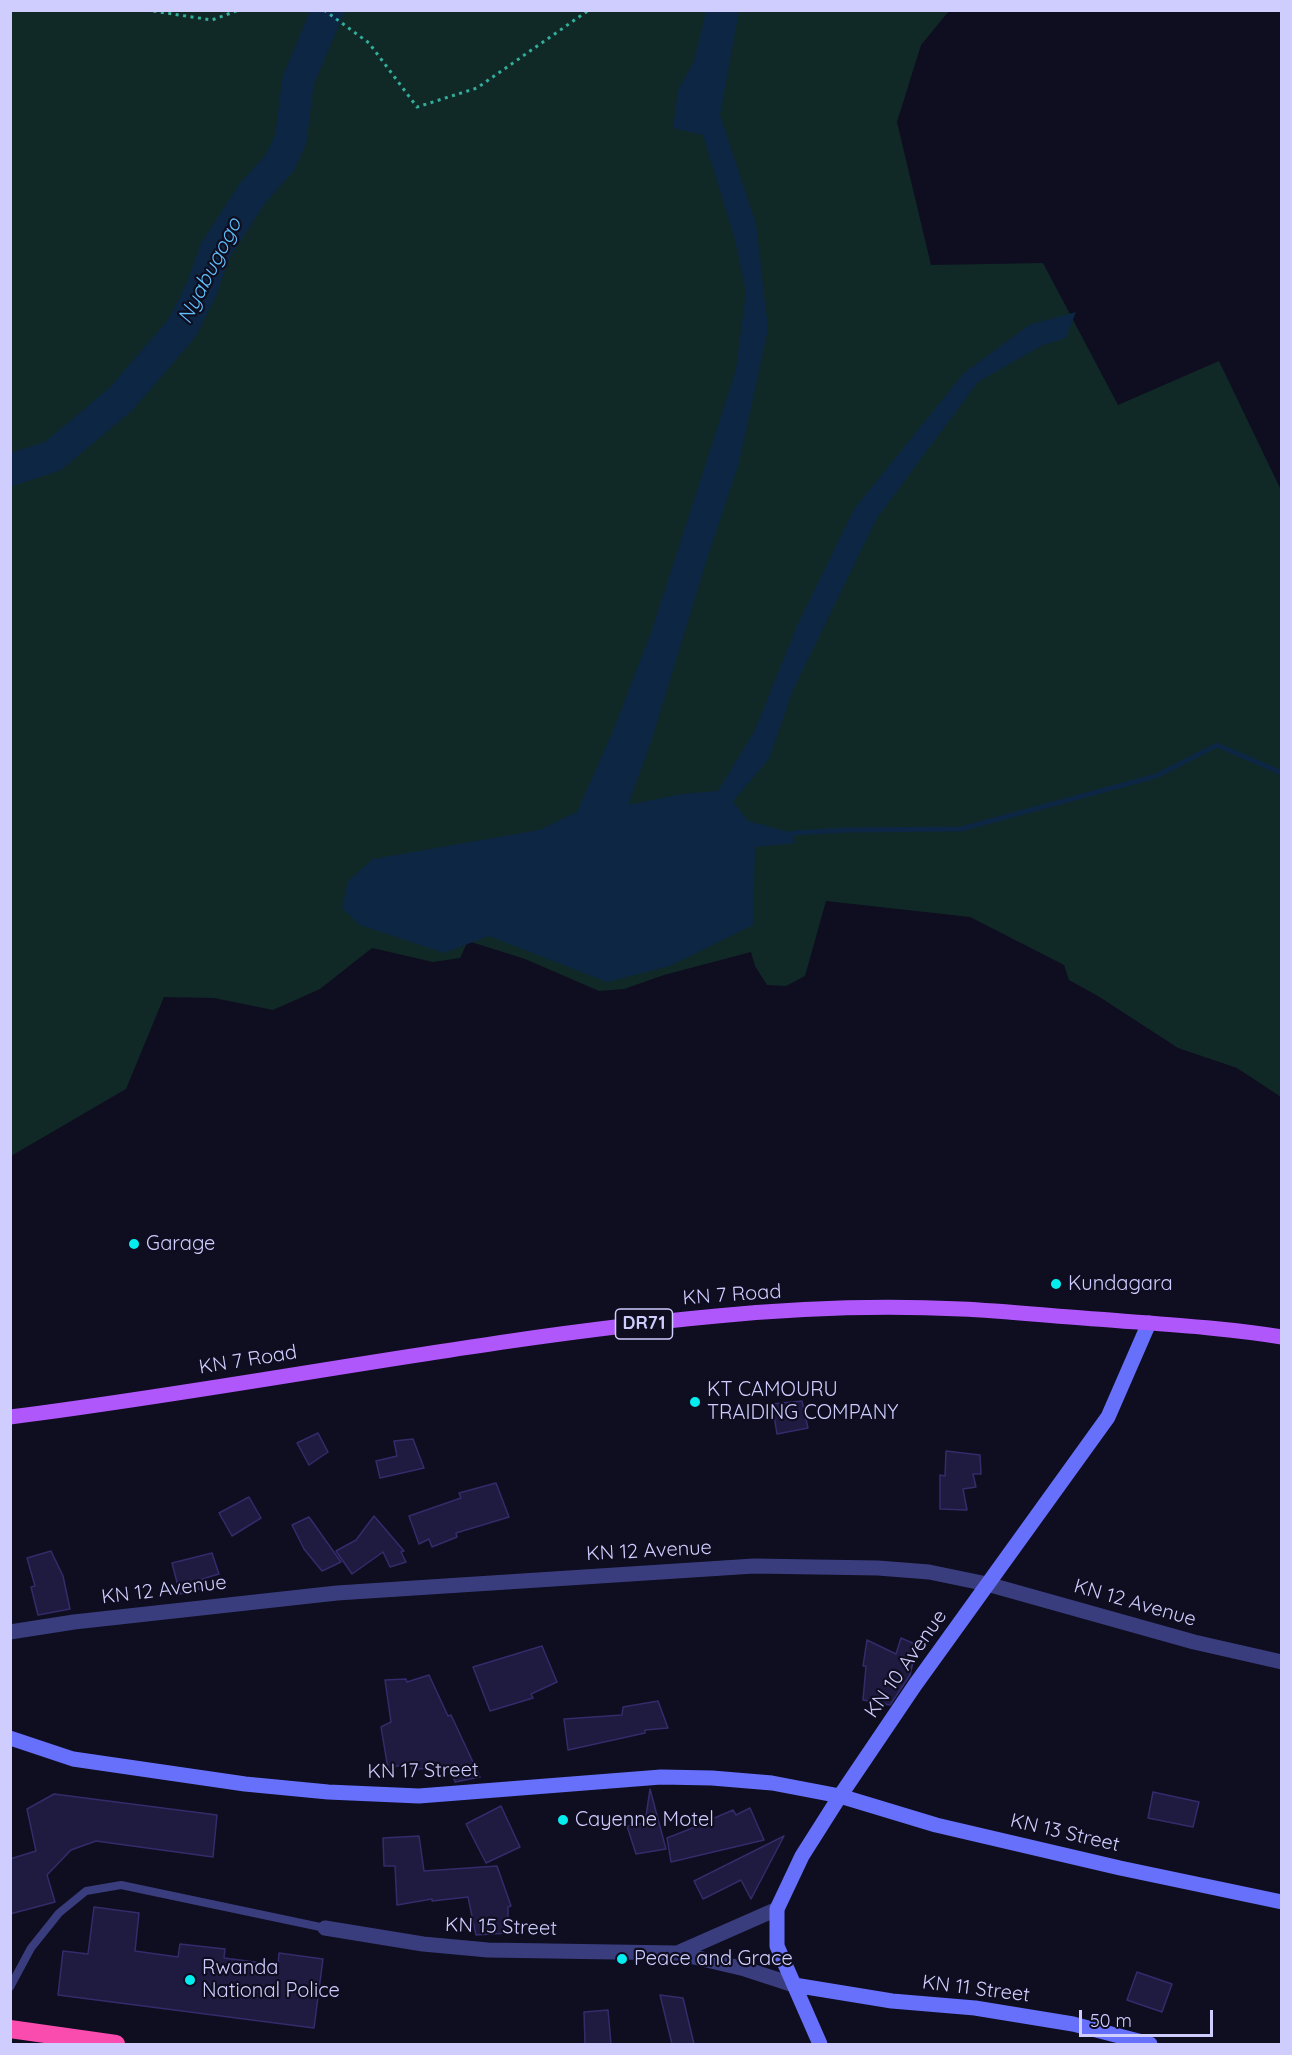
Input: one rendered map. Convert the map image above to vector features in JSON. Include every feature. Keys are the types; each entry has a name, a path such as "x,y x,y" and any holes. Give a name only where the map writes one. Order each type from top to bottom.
{"highway":[{"path":"10,2029 116,2044"}],"main road":[{"name":"KN 7 Road","path":"10,1417 111,1404 375,1361 621,1326 720,1315 839,1309 960,1309 1234,1330 1281,1337"}],"street":[{"name":"KN 10 Avenue","path":"820,2044 777,1946 777,1909 802,1856 840,1796 921,1676 1108,1417 1149,1323"},
{"name":"KN 12 Avenue","path":"10,1632 97,1619 337,1593 743,1567 878,1568 929,1572 987,1584 1194,1642 1281,1662"},
{"name":"KN 17 Street","path":"10,1738 73,1759 245,1784 328,1792 419,1796 661,1777 772,1783 840,1796"},
{"name":"KN 13 Street","path":"840,1796 936,1825 1120,1868 1281,1902"},
{"name":"KN 15 Street","path":"677,1953 777,1909"},
{"name":"KN 15 Street","path":"325,1928 423,1944 488,1950 677,1953 746,1969 794,1985"},
{"name":"KN 11 Street","path":"794,1985 892,2001 975,2008 1073,2024 1150,2044"}],"lane":[{"path":"10,1987 31,1948 59,1913 86,1891 121,1885 325,1928"}],"path":[{"path":"146,10 212,20 239,10"},
{"path":"324,10 369,44 417,107 477,88 589,10"}],"green space":[{"path":"11,11 949,11 921,45 897,122 931,265 1043,263 1118,405 1219,361 1281,490 1281,1097 1237,1068 1178,1048 1069,980 1064,965 970,917 826,901 805,976 786,986 767,985 755,966 751,952 664,975 624,989 599,991 525,959 468,941 460,958 433,962 372,948 320,989 273,1010 214,998 164,997 126,1089 11,1156"}],"water":[{"path":"706,11 739,11 720,115 756,224 768,329 739,463 652,739 628,805 682,794 718,791 755,730 797,626 854,509 964,373 1029,325 1076,312 1066,338 1041,346 978,382 877,518 793,690 769,759 733,801 748,821 793,833 795,843 755,847 753,925 670,966 607,982 489,936 444,953 360,925 342,908 348,881 373,859 539,830 577,812 613,731 652,630 736,370 746,292 735,240 703,135 673,128 678,90 694,61"}],"building":[{"path":"802,1401 808,1428 777,1434 772,1404"},
{"path":"318,1433 328,1452 309,1465 297,1443"},
{"path":"413,1439 424,1468 380,1478 376,1461 397,1456 394,1441"},
{"path":"946,1451 980,1455 981,1474 973,1474 976,1487 963,1489 967,1510 940,1509 940,1475 945,1476"},
{"path":"496,1483 509,1517 456,1533 457,1537 432,1547 429,1539 419,1544 409,1516 461,1498 459,1493"},
{"path":"249,1497 261,1518 232,1536 219,1513"},
{"path":"374,1516 404,1551 401,1552 406,1562 390,1567 383,1552 352,1574 336,1551 356,1540"},
{"path":"309,1517 341,1562 322,1571 304,1549 292,1525"},
{"path":"51,1551 63,1576 70,1609 38,1615 31,1587 35,1586 27,1558"},
{"path":"212,1553 219,1574 202,1579 206,1587 180,1594 172,1563"},
{"path":"901,1638 917,1645 910,1675 890,1705 863,1700 866,1666 863,1666 867,1640 896,1654"},
{"path":"542,1646 557,1682 531,1694 533,1698 490,1711 473,1667"},
{"path":"429,1675 480,1777 455,1782 450,1765 412,1770 410,1762 388,1769 381,1727 391,1722 385,1680 406,1679 407,1682"},
{"path":"658,1701 668,1728 645,1730 645,1733 568,1750 564,1719 622,1715 623,1707"},
{"path":"650,1789 666,1849 636,1854 627,1826 645,1823"},
{"path":"1153,1792 1199,1802 1193,1827 1148,1818"},
{"path":"54,1794 217,1815 213,1857 96,1841 71,1850 47,1875 55,1902 10,1914 10,1859 36,1851 27,1809"},
{"path":"501,1806 520,1847 486,1863 466,1824"},
{"path":"750,1808 764,1840 671,1862 667,1838 733,1810 736,1815"},
{"path":"419,1836 424,1871 497,1866 511,1906 508,1907 508,1933 476,1935 468,1897 432,1901 432,1899 397,1905 395,1866 384,1866 383,1838"},
{"path":"784,1836 751,1899 741,1880 703,1899 694,1881"},
{"name":"Rwanda National Police","path":"94,1907 139,1913 135,1951 178,1957 180,1944 225,1949 224,1958 278,1965 279,1953 323,1959 314,2028 58,1995 63,1951 88,1954"},
{"path":"1137,1972 1172,1984 1162,2012 1127,2000"},
{"path":"660,1995 683,1998 694,2044 672,2044"},
{"path":"608,2010 611,2044 585,2044 584,2012"}],"waterway":[{"name":"Nyabugogo","path":"10,470 53,456 121,399 182,328 202,288 215,251 252,194 281,161 291,138 298,81 328,10"},
{"path":"793,833 961,829 1156,776 1217,745 1282,773"}],"place":[{"name":"Garage","path":"134,1244"},
{"name":"Kundagara","path":"1056,1284"},
{"name":"KT CAMOURU TRAIDING COMPANY","path":"695,1402"},
{"name":"Cayenne Motel","path":"563,1820"},
{"name":"Peace and Grace","path":"622,1959"},
{"name":"Rwanda National Police","path":"190,1980"}]}
